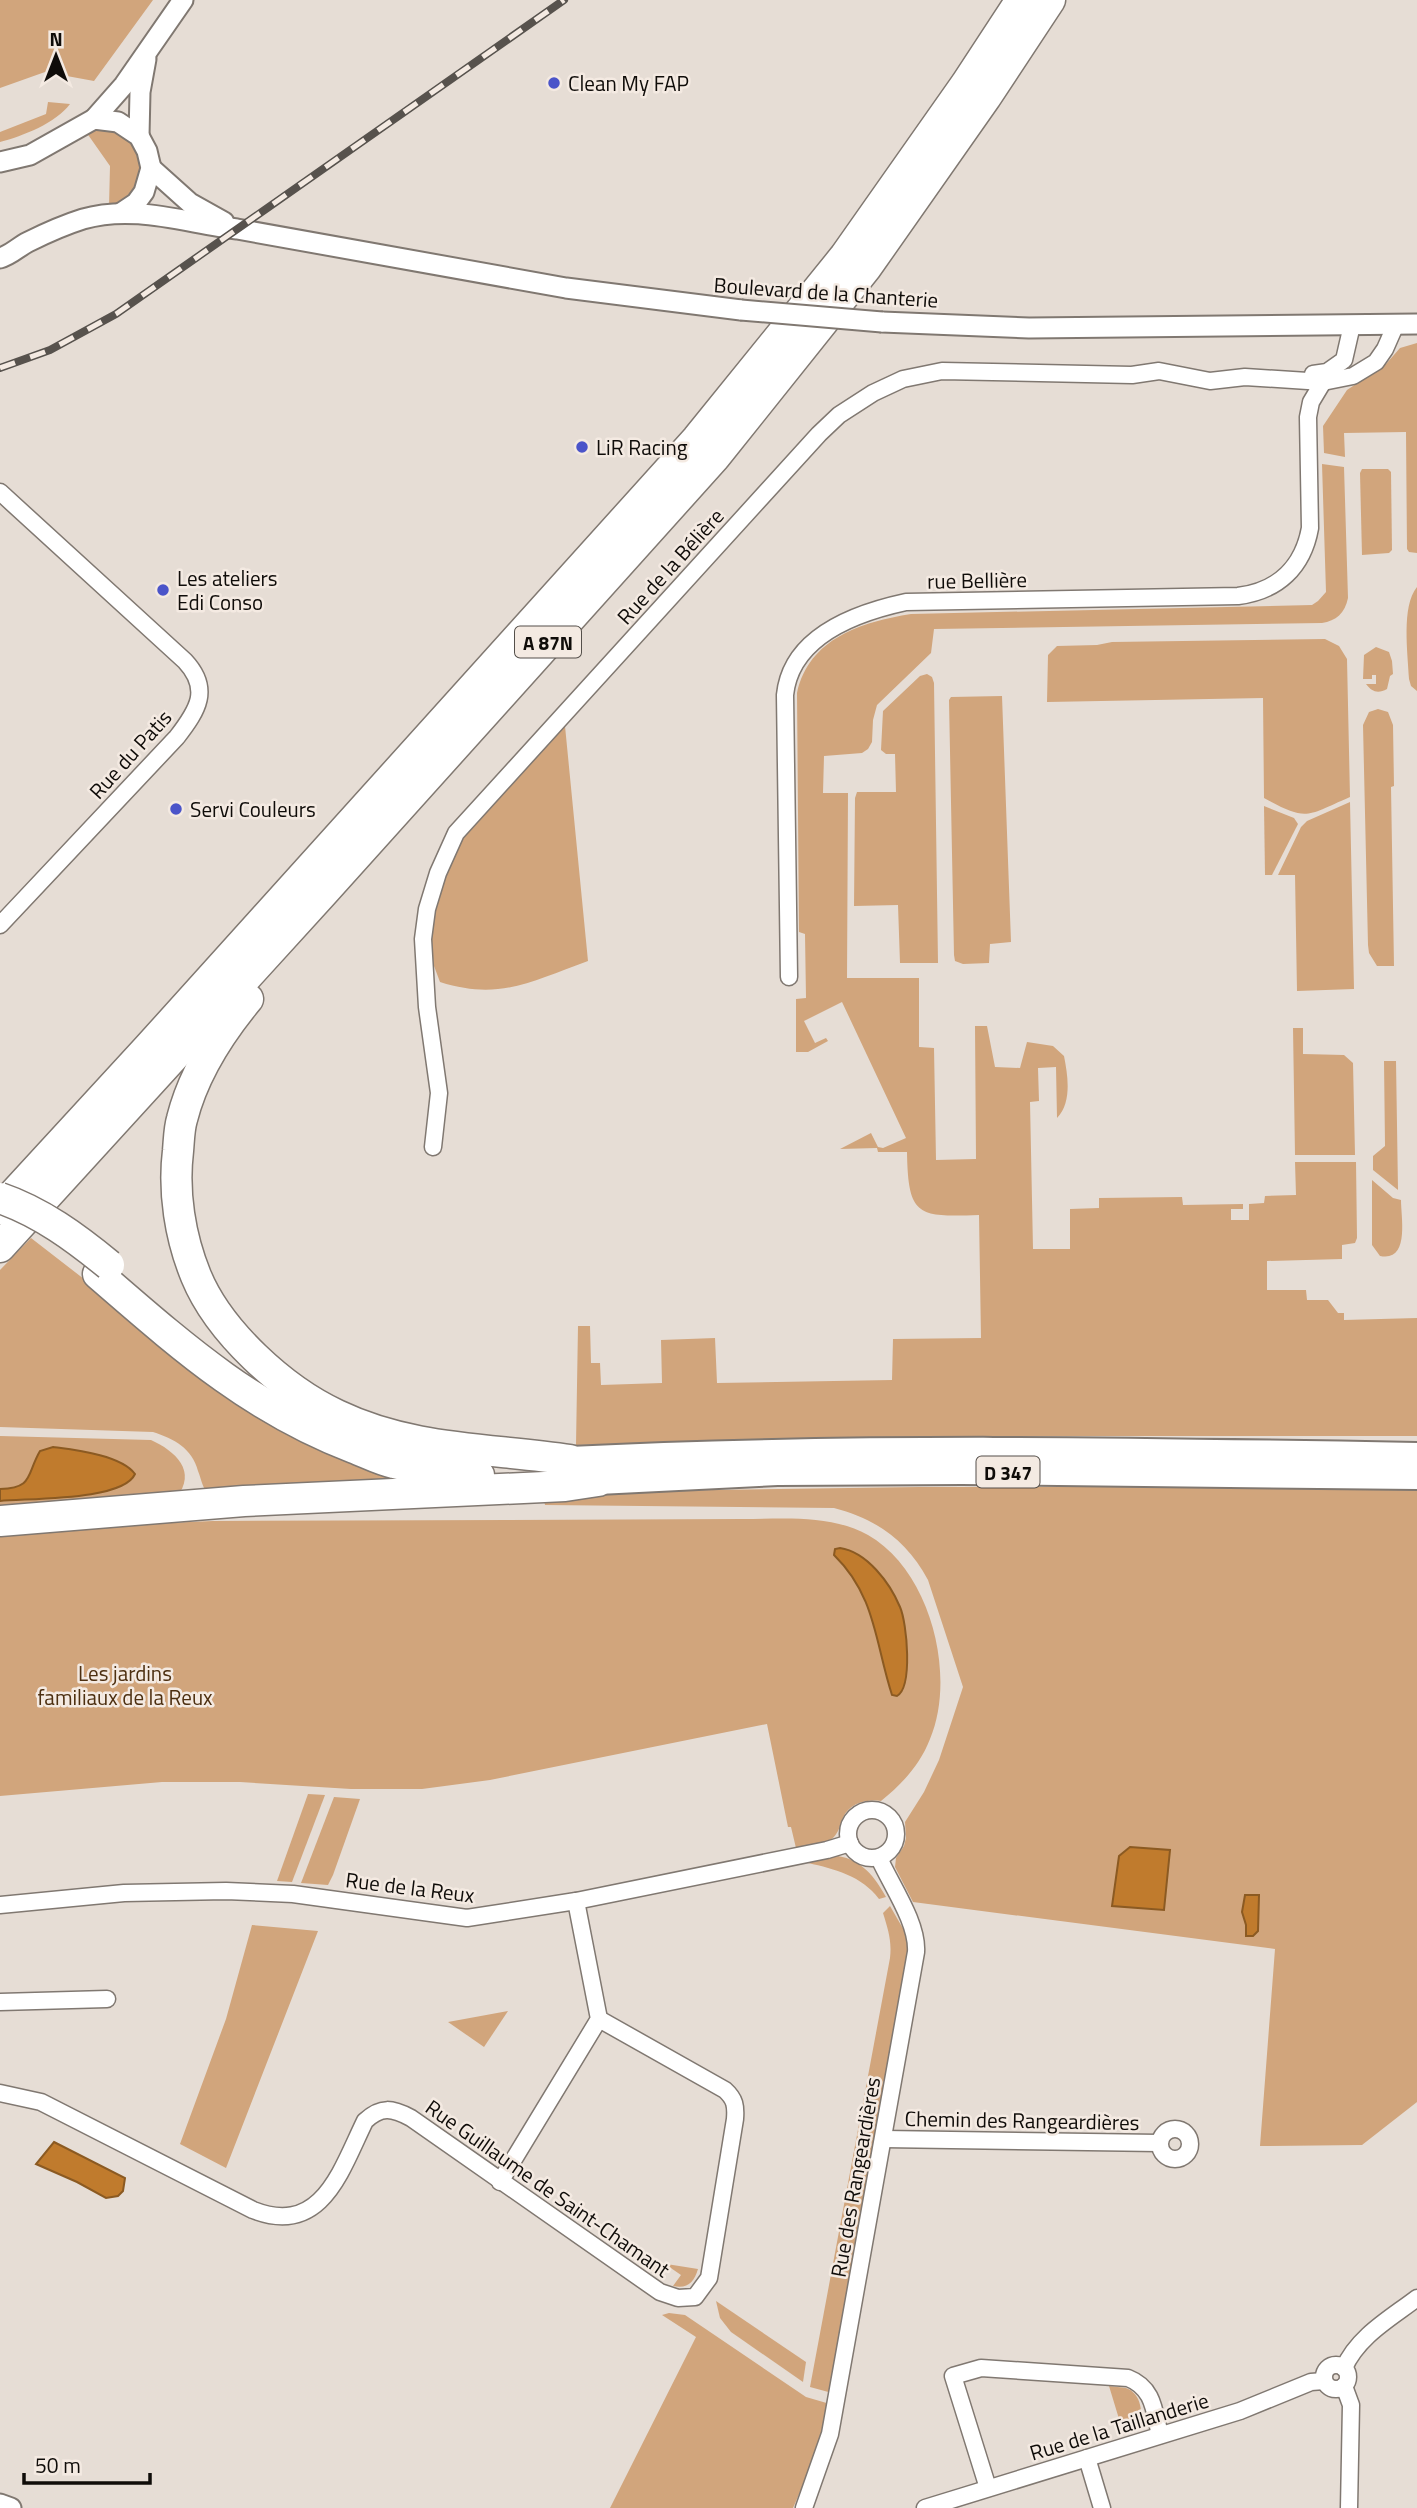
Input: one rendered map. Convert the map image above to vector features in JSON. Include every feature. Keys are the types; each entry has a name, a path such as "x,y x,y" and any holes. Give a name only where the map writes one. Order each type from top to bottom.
{"highway":[{"name":"A 87N","path":"0,1211 697,439 845,256 966,84 1021,0"},
{"name":"A 87N","path":"0,1247 715,457 866,268 986,97 1050,0"},
{"path":"323,892 309,928 244,1004 209,1053 181,1121 176,1194 184,1239 197,1277 231,1331 250,1351 278,1377 336,1415 380,1432 436,1446 570,1461"},
{"path":"0,1198 18,1204 55,1225 211,1370 284,1416 329,1439 392,1463 446,1473 598,1480"},
{"path":"0,1211 104,1269 226,1364 298,1410 342,1430 427,1456 537,1466 570,1461"},
{"name":"D 347","path":"570,1461 665,1455 884,1451 1417,1456"},
{"name":"D 347","path":"598,1480 777,1472 949,1471 1417,1476"},
{"path":"0,1521 244,1502 565,1486 598,1480"}],"street":[{"path":"0,162 30,155 94,119 124,85 183,0"},
{"path":"139,136 140,92 149,48"},
{"path":"94,119 118,122 139,136 147,151 151,168 144,192 136,203 121,213"},
{"name":"Boulevard de la Chanterie","path":"151,168 190,203 237,229"},
{"name":"Boulevard de la Chanterie","path":"0,258 59,228 106,214 121,213 237,229 566,288 741,310 882,322 1029,328 1417,324"},
{"name":"Rue de la Bélière","path":"433,1147 439,1093 427,1007 423,939 427,909 438,873 456,833 839,415 873,393 903,379 942,370 1132,375 1159,371 1210,382 1245,377 1317,374 1336,367 1344,360 1352,324"},
{"name":"Rue de la Bélière","path":"1265,377 1323,382 1353,376 1376,362 1396,324"},
{"name":"rue Bellière","path":"789,977 785,695 792,667 804,649 812,641 845,623 906,602 1238,596 1264,590 1287,576 1303,554 1308,541 1308,416 1311,402 1323,382"},
{"name":"Rue du Patis","path":"0,492 185,661 196,674 199,696 192,718 177,737 0,925"},
{"path":"865,1811 880,1811 892,1821 897,1835 892,1849 879,1858 858,1854 850,1843 849,1827 858,1815 865,1811"},
{"name":"Rue de la Reux","path":"0,1905 124,1893 226,1891 293,1894 467,1918 576,1901 850,1843"},
{"name":"Rue des Rangeardières","path":"804,2508 830,2434 917,1941 912,1925 879,1858"},
{"path":"500,2182 599,2019 576,1901"},
{"path":"0,2002 107,1999"},
{"name":"Rue Guillaume de Saint-Chamant","path":"0,2093 41,2102 187,2179 272,2216 302,2213 320,2202 333,2186 365,2121 382,2109 392,2110 411,2118 660,2291 678,2298 695,2297 709,2278 735,2119 735,2102 725,2090 599,2019"},
{"name":"Chemin des Rangeardières","path":"884,2139 1159,2143"},
{"name":"Rue de la Taillanderie","path":"1344,2386 1332,2389 1324,2381 1324,2373 1329,2367 1337,2365 1344,2368 1349,2356 1361,2342 1417,2298"},
{"path":"988,2488 953,2376 981,2368 1128,2378 1140,2382 1148,2391 1160,2435"},
{"path":"1344,2368 1349,2379 1344,2386 1351,2404 1349,2508"},
{"name":"Rue de la Taillanderie","path":"925,2508 1240,2411 1311,2382 1324,2381"},
{"path":"1087,2458 1102,2508"},
{"path":"0,2504 11,2508"}],"green space":[{"path":"0,0 153,0 94,81 45,72 0,88"},
{"path":"48,102 70,104 48,123 0,142 0,132 46,114"},
{"path":"110,126 133,141 141,161 141,171 139,180 128,196 109,207 110,166 84,129"},
{"path":"1417,343 1417,553 1407,549 1406,432 1344,433 1345,457 1324,453 1323,426 1347,390 1386,364 1400,348"},
{"path":"1322,464 1344,467 1348,598 1345,608 1336,618 1322,623 934,629 931,653 877,705 872,742 868,749 862,753 824,756 823,793 848,793 847,978 919,978 919,1047 934,1048 936,1160 976,1159 975,1026 987,1026 995,1067 1020,1068 1027,1042 1053,1046 1064,1056 1068,1089 1062,1112 1057,1118 1056,1067 1038,1068 1039,1101 1030,1102 1033,1249 1070,1249 1070,1209 1099,1208 1099,1198 1182,1197 1183,1205 1243,1204 1243,1209 1231,1209 1231,1220 1249,1220 1249,1204 1264,1203 1265,1196 1296,1195 1295,1162 1356,1162 1355,1243 1342,1245 1342,1259 1267,1261 1267,1290 1306,1290 1307,1300 1328,1300 1338,1313 1344,1313 1344,1320 1417,1318 1417,1436 1037,1436 576,1445 578,1326 590,1326 591,1363 600,1363 601,1385 662,1383 661,1340 715,1338 717,1383 892,1380 893,1339 981,1338 979,1215 942,1215 921,1209 910,1190 907,1152 878,1152 877,1148 840,1149 871,1133 878,1147 883,1148 906,1138 842,1002 804,1021 815,1043 826,1038 828,1041 808,1052 796,1052 796,999 806,998 805,934 799,932 797,693 803,674 813,659 825,646 857,628 911,614 1312,605 1326,592"},
{"path":"1362,469 1388,469 1391,472 1392,550 1389,553 1362,555"},
{"path":"1417,587 1417,691 1411,686 1409,679 1407,618 1412,595"},
{"path":"1325,639 1339,646 1347,659 1350,797 1307,814 1290,811 1264,798 1263,698 1047,702 1048,655 1057,646 1112,642"},
{"path":"1376,647 1389,652 1393,674 1387,689 1378,692 1366,684 1376,684 1376,675 1372,675 1372,679 1363,679 1364,655"},
{"path":"927,674 932,677 934,683 938,963 900,963 898,905 854,906 855,798 857,792 896,792 895,754 886,754 881,750 883,711 920,676"},
{"path":"1002,696 1011,942 990,944 989,963 963,964 955,961 954,955 949,700 951,697"},
{"path":"1378,709 1388,712 1393,725 1394,786 1391,787 1394,966 1377,966 1369,953 1368,945 1363,725 1369,712"},
{"path":"565,726 588,961 516,986 498,989 481,990 440,982 431,958 433,914 444,872 460,842"},
{"path":"1350,802 1354,989 1297,991 1295,875 1278,875 1301,827 1307,821"},
{"path":"1264,806 1294,818 1298,824 1272,875 1265,875"},
{"path":"1293,1028 1303,1028 1303,1054 1344,1055 1353,1063 1355,1155 1295,1155"},
{"path":"1384,1061 1396,1061 1398,1190 1373,1170 1373,1156 1385,1146"},
{"path":"1372,1180 1393,1198 1401,1200 1402,1237 1400,1246 1390,1256 1380,1256 1372,1245"},
{"path":"31,1238 133,1317 435,1483 210,1496 187,1450 175,1441 153,1432 0,1427 0,1270"},
{"path":"0,1436 151,1440 175,1456 181,1463 185,1479 176,1498 0,1515"},
{"path":"919,1487 1417,1487 1417,2102 1362,2145 1260,2146 1275,1949 913,1902 895,1867 896,1858 906,1838 905,1822 924,1792 939,1760 963,1687 928,1580 911,1554 889,1534 864,1518 834,1508 545,1505 544,1500 646,1491"},
{"name":"Les jardins familiaux de la Reux","path":"213,1521 823,1521 853,1528 890,1551 908,1573 922,1598 939,1656 938,1713 930,1739 916,1766 881,1801 864,1802 849,1809 835,1836 825,1842 796,1848 791,1827 788,1827 767,1724 490,1780 422,1789 162,1782 0,1796 0,1535 73,1527"},
{"path":"308,1794 325,1795 292,1882 277,1881"},
{"path":"334,1797 360,1799 333,1875 328,1885 301,1883"},
{"path":"838,1856 854,1861 867,1870 886,1897 879,1899 856,1879 808,1863"},
{"path":"890,1906 905,1932 910,1955 832,2393 810,2387 890,1958 890,1941 883,1913"},
{"path":"252,1925 318,1931 226,2168 180,2144 226,2019"},
{"path":"508,2011 484,2047 448,2022"},
{"path":"635,2259 698,2269 690,2283 673,2286 681,2275 665,2264 657,2274"},
{"path":"716,2301 806,2362 803,2382 731,2332 720,2318"},
{"path":"662,2315 685,2315 806,2397 830,2404 817,2453 793,2508 610,2508 696,2337"},
{"path":"1109,2386 1126,2388 1138,2399 1141,2417 1137,2427 1123,2432"}],"shaded area":[{"path":"53,1447 109,1458 135,1474 127,1483 94,1494 0,1501 0,1489 24,1483 40,1451"},
{"path":"840,1548 868,1562 890,1588 900,1607 905,1626 907,1668 902,1690 897,1696 892,1695 866,1604 848,1571 834,1555 835,1549"},
{"path":"1130,1847 1170,1850 1164,1910 1112,1906 1119,1856"},
{"path":"1245,1895 1259,1895 1258,1931 1253,1936 1246,1936 1242,1912"},
{"path":"54,2142 125,2178 123,2191 118,2196 106,2198 36,2164"}],"railway":[{"path":"0,368 50,350 116,314 564,0"}],"place":[{"name":"Clean My FAP","path":"554,83"},
{"name":"LiR Racing","path":"582,447"},
{"name":"Les ateliers Edi Conso","path":"163,590"},
{"name":"Servi Couleurs","path":"176,809"}]}
